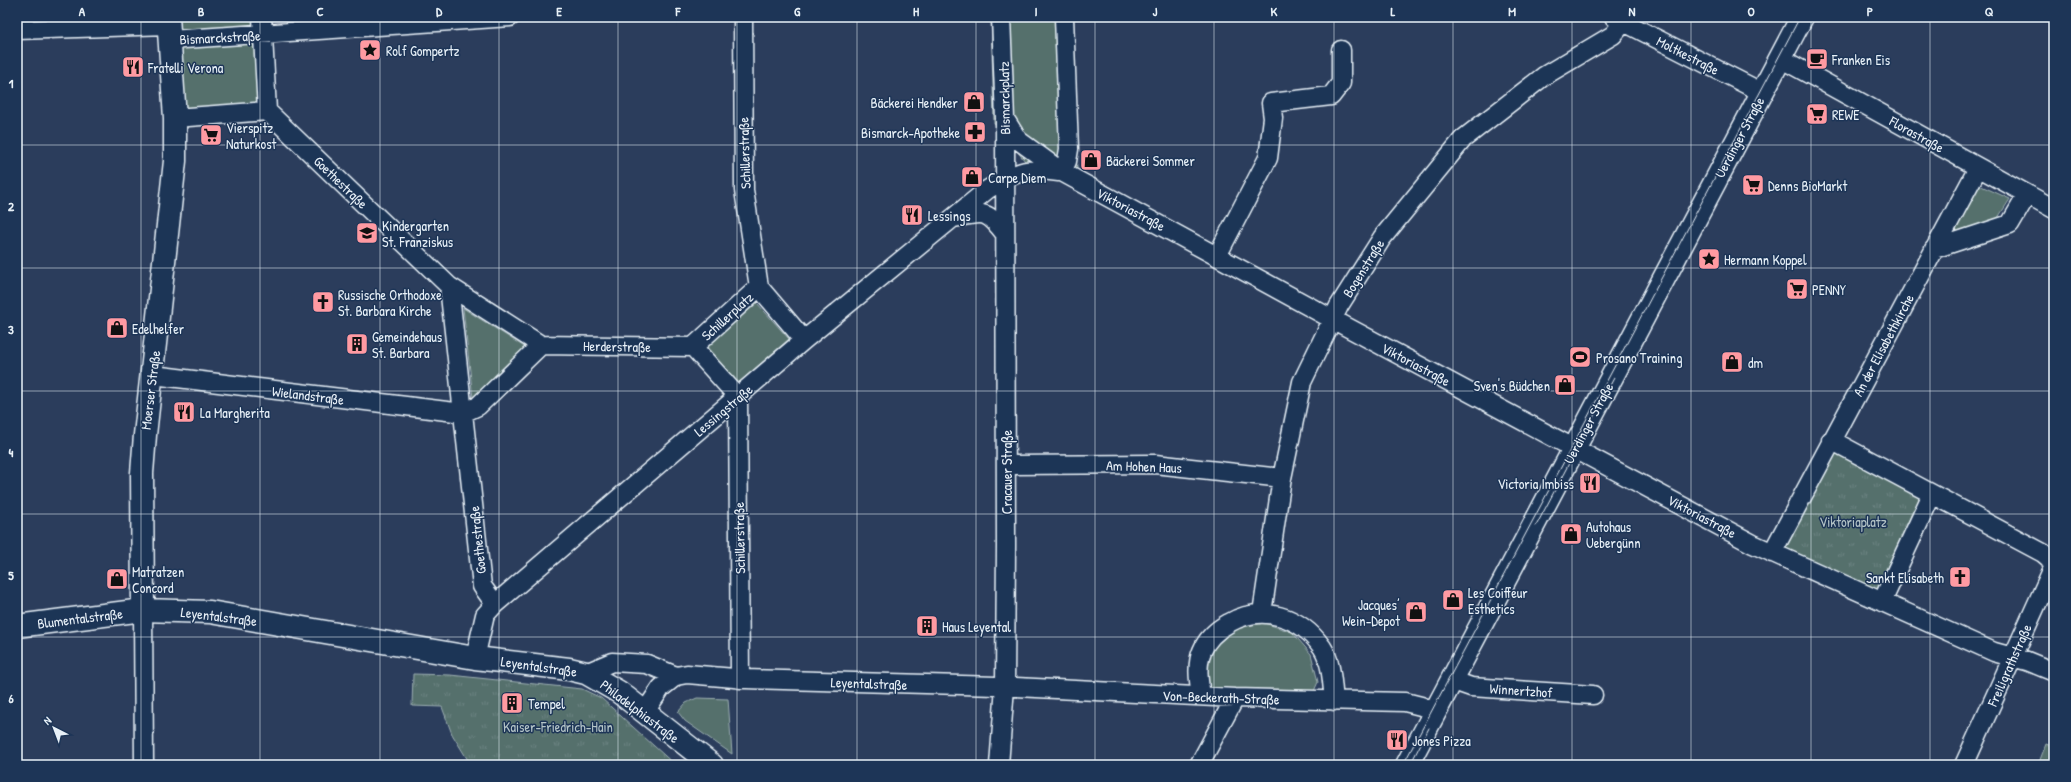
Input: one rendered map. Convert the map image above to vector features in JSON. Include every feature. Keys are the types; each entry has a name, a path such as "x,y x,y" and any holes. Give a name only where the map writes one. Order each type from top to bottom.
{"main road":[{"name":"Uerdinger Straße","path":"1407,765 1802,17"},
{"name":"Moerser Straße","path":"143,610 142,473 173,184 175,118 169,27"},
{"name":"Blumentalstraße","path":"17,626 143,610"},
{"name":"Leyentalstraße","path":"143,610 210,612 475,658 538,665 586,673"},
{"name":"Philadelphiastraße","path":"586,673 619,692 712,765"}],"street":[{"path":"175,118 267,111 262,17"},
{"name":"Bismarckstraße","path":"17,30 169,27 263,35 510,17"},
{"name":"Schillerstraße","path":"743,17 744,190 759,287"},
{"name":"Bismarckplatz","path":"1001,17 1005,119 1005,179"},
{"path":"1062,172 1068,161 1069,149 1064,17"},
{"name":"Moltkestraße","path":"1619,20 1763,93"},
{"name":"Bogenstraße","path":"1262,613 1282,478 1302,382 1332,319 1382,238 1463,139 1544,76 1613,35 1619,20"},
{"path":"1217,256 1268,158 1273,118 1271,103 1331,96 1341,83 1341,50"},
{"name":"Florastraße","path":"1780,58 2054,209"},
{"name":"Goethestraße","path":"267,111 448,286 540,345"},
{"name":"Viktoriastraße","path":"1005,119 1018,140 1062,172 1332,319 1772,553"},
{"name":"An der Elisabethkirche","path":"1831,440 1978,168"},
{"name":"Viktoriastraße","path":"1005,179 1017,172 1036,169 1062,172"},
{"name":"Lessingstraße","path":"494,604 804,340 987,190 1005,179"},
{"name":"Cracauer Straße","path":"999,765 1005,687 1005,179"},
{"path":"1934,249 2010,224 2027,195"},
{"name":"Lessingstraße","path":"953,218 977,213 987,215 994,220 1005,234"},
{"name":"Goethestraße","path":"448,286 482,586 494,604"},
{"name":"Schillerplatz","path":"738,397 693,347 759,287 804,340"},
{"path":"463,413 478,406 540,345"},
{"name":"Herderstraße","path":"540,345 693,347"},
{"name":"Wielandstraße","path":"153,375 463,413"},
{"name":"Schillerstraße","path":"738,397 740,679"},
{"path":"2053,566 2050,559 2043,553 1831,440 1772,553 1994,652 2054,672"},
{"name":"Am Hohen Haus","path":"1006,465 1155,464 1282,478"},
{"path":"1882,602 1932,494"},
{"name":"Freiligrathstraße","path":"1964,765 2053,566"},
{"path":"475,658 485,615 494,604"},
{"name":"Moerser Straße","path":"143,610 144,765"},
{"path":"1201,696 1198,670 1202,651 1217,629 1240,617 1262,613 1276,614 1291,620 1308,632 1323,648 1331,670 1334,701"},
{"name":"Leyentalstraße","path":"586,673 612,662 647,664 676,676 687,674 740,679 1005,687"},
{"path":"644,712 661,688 676,676"},
{"name":"Winnertzhof","path":"1451,680 1471,687 1593,694"},
{"name":"Von-Beckerath-Straße","path":"1005,687 1235,698 1405,702 1421,706 1435,712"},
{"path":"1199,765 1235,698"}],"green space":[{"path":"176,17 256,17 262,104 181,112"},
{"path":"991,17 1071,17 1077,169 1025,161 994,123"},
{"path":"1979,185 2010,199 1994,224 1956,238 1951,226"},
{"path":"757,303 789,339 737,384 706,348"},
{"path":"463,308 526,348 473,398"},
{"name":"Viktoriaplatz","path":"1833,452 1921,497 1918,510 1913,511 1882,579 1886,581 1879,590 1786,549 1784,545"},
{"path":"1264,623 1292,632 1311,654 1318,682 1314,691 1215,689 1208,686 1205,676 1214,648 1236,628"},
{"name":"Kaiser-Friedrich-Hain","path":"413,674 450,675 582,689 601,698 675,765 471,765 452,734 442,707 412,706","holes":["515,692 521,696 522,705 516,712 508,711 505,708 502,701 508,693"]},
{"path":"697,698 728,699 732,754 685,721 678,712 686,703"},
{"path":"2046,744 2054,747 2054,765 2038,765"}],"tram line":[{"path":"1403,765 1800,17"},
{"path":"1536,526 1614,378"},
{"path":"1410,765 1429,728"}],"place":[{"name":"Rolf Gompertz","path":"370,50"},
{"name":"Franken Eis","path":"1817,59"},
{"name":"Fratelli Verona","path":"133,67"},
{"name":"Bäckerei Hendker","path":"974,102"},
{"name":"REWE","path":"1817,114"},
{"name":"Bismarck-Apotheke","path":"975,132"},
{"name":"Vierspitz Naturkost","path":"211,135"},
{"name":"Bäckerei Sommer","path":"1091,160"},
{"name":"Carpe Diem","path":"972,177"},
{"name":"Denns BioMarkt","path":"1753,185"},
{"name":"Lessings","path":"912,215"},
{"name":"Kindergarten St. Franziskus","path":"367,233"},
{"name":"Hermann Koppel","path":"1709,259"},
{"name":"PENNY","path":"1797,289"},
{"name":"Russische Orthodoxe St. Barbara Kirche","path":"323,302"},
{"name":"Edelhelfer","path":"117,328"},
{"name":"Gemeindehaus St. Barbara","path":"357,344"},
{"name":"Prosano Training","path":"1580,357"},
{"name":"dm","path":"1732,362"},
{"name":"Sven's Büdchen","path":"1565,385"},
{"name":"La Margherita","path":"184,412"},
{"name":"Victoria Imbiss","path":"1590,483"},
{"name":"Autohaus Uebergünn","path":"1571,534"},
{"name":"Sankt Elisabeth","path":"1960,577"},
{"name":"Matratzen Concord","path":"117,579"},
{"name":"Les Coiffeur Esthetics","path":"1453,600"},
{"name":"Jacques’ Wein-Depot","path":"1416,612"},
{"name":"Haus Leyental","path":"927,626"},
{"name":"Tempel","path":"512,703"},
{"name":"Jones Pizza","path":"1397,740"}]}
